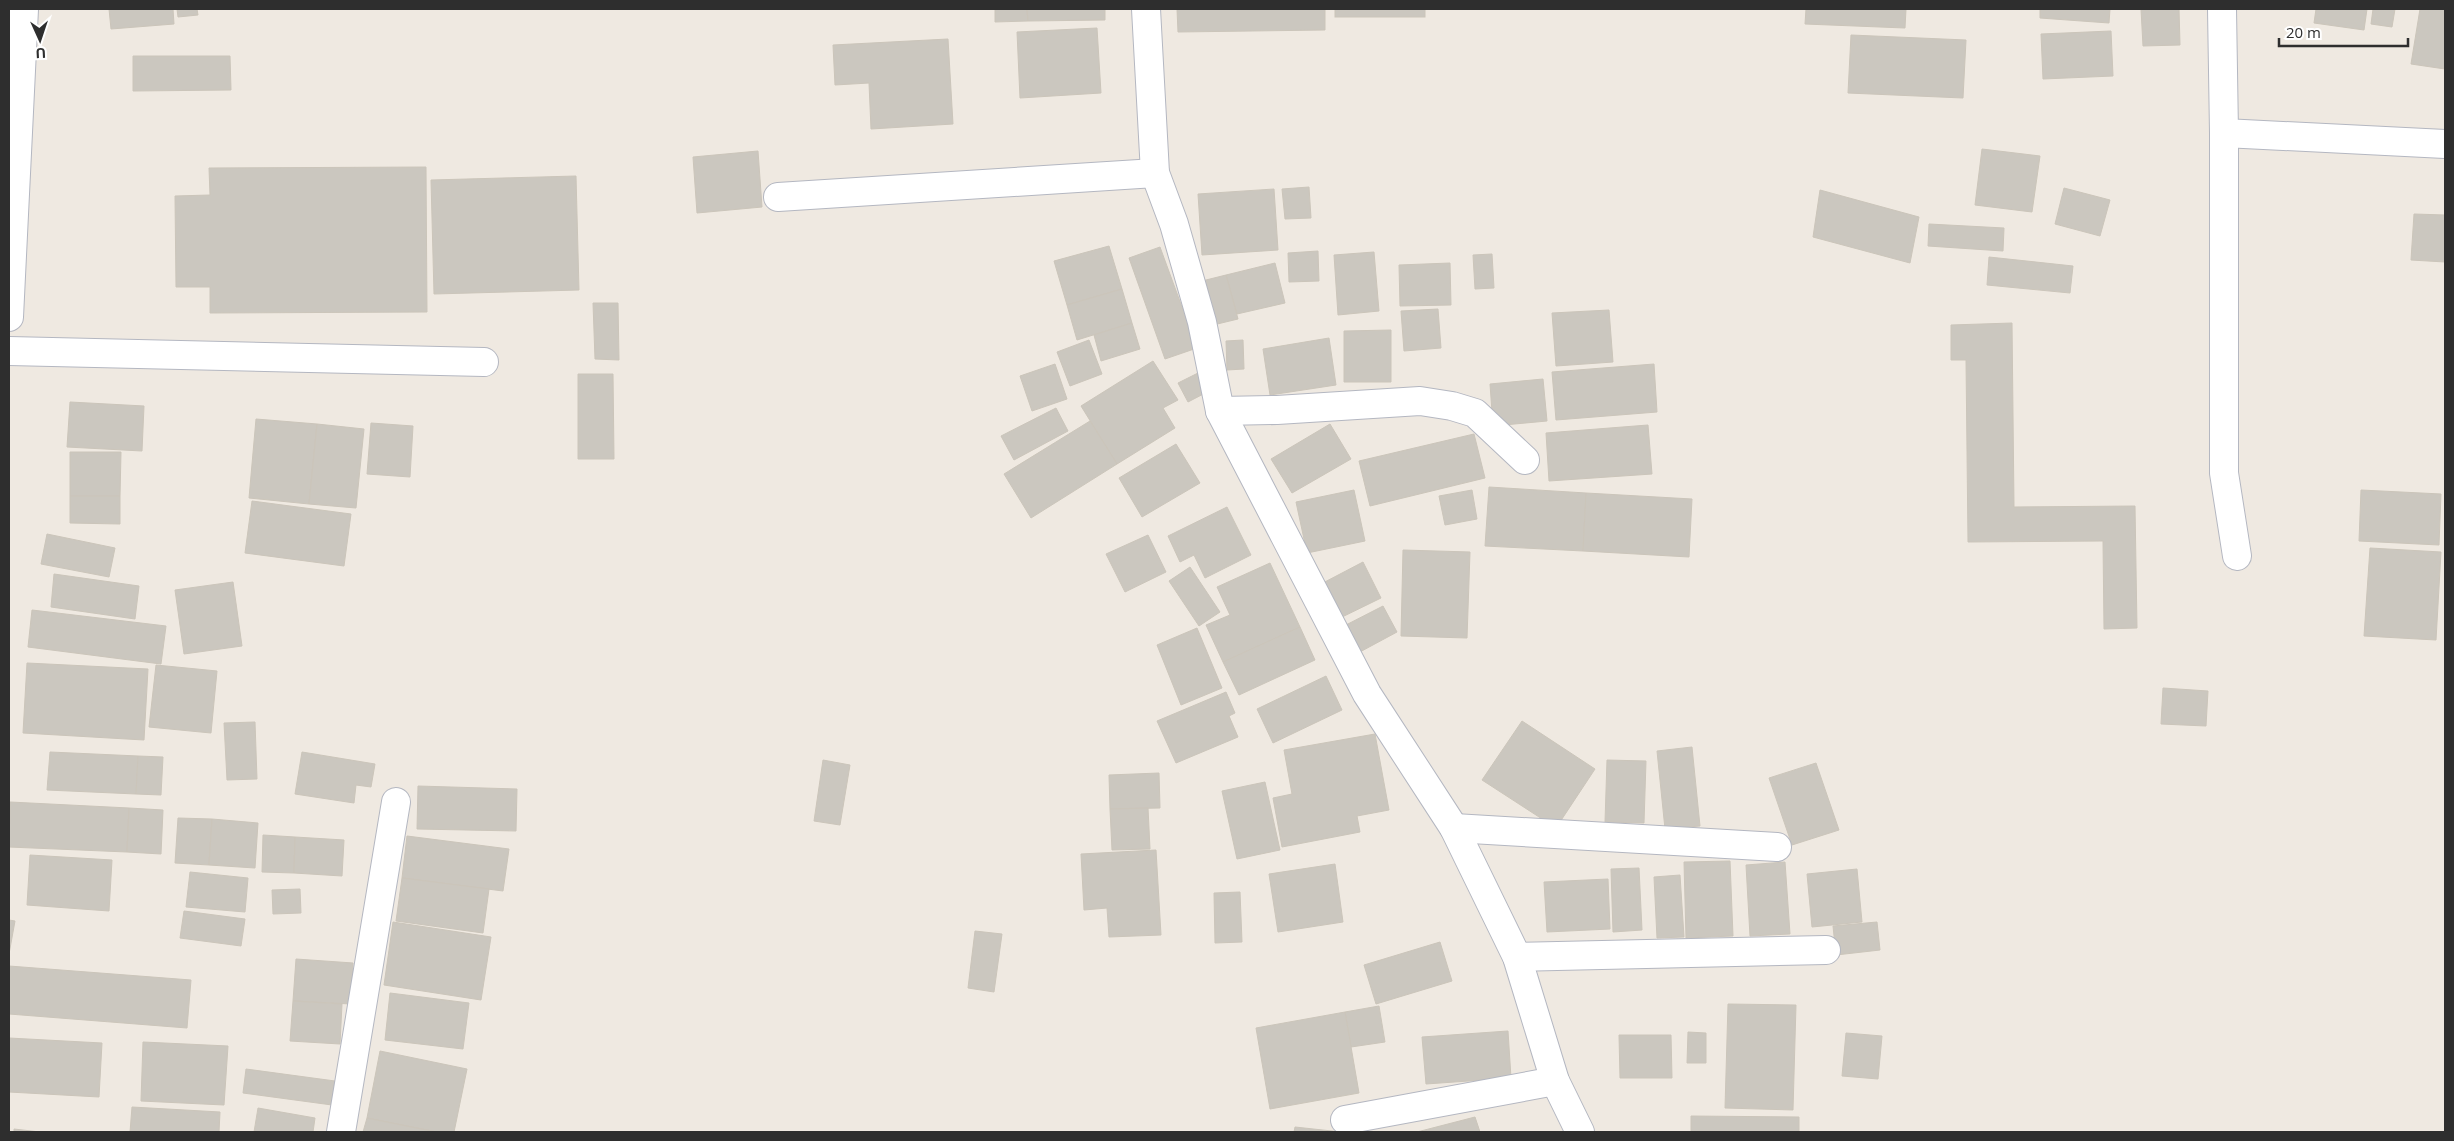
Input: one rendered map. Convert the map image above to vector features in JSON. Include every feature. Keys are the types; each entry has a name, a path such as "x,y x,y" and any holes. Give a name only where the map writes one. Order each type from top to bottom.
{"street":[{"path":"9,317 24,9"},
{"path":"1146,9 1155,173 1174,224 1202,322 1220,410 1366,694 1454,828 1517,956 1555,1081 1580,1132"},
{"path":"2222,9 2224,473 2237,556"},
{"path":"2224,132 2445,144"},
{"path":"778,197 1155,173"},
{"path":"9,351 484,362"},
{"path":"1220,410 1277,410 1393,401 1428,402 1475,414 1525,460"},
{"path":"341,1132 396,802"},
{"path":"1454,828 1777,847"},
{"path":"1517,956 1826,950"},
{"path":"1345,1120 1555,1081"}],"building":[{"path":"109,9 173,9 174,24 111,29"},
{"path":"177,9 197,9 198,15 178,17"},
{"path":"995,9 1027,9 1028,21 995,22"},
{"path":"1027,9 1105,9 1105,20 1028,21"},
{"path":"1177,9 1325,9 1325,30 1178,32"},
{"path":"1335,9 1425,9 1425,17 1335,17"},
{"path":"1806,9 1906,9 1905,28 1805,24"},
{"path":"2040,9 2110,9 2109,23 2040,18"},
{"path":"2141,9 2179,9 2180,45 2143,46"},
{"path":"2316,9 2367,9 2364,30 2314,23"},
{"path":"2373,9 2395,9 2392,27 2371,24"},
{"path":"2420,9 2445,9 2445,69 2411,64"},
{"path":"1097,28 1101,93 1020,98 1017,32"},
{"path":"2111,31 2113,76 2043,79 2041,34"},
{"path":"1851,35 1966,40 1963,98 1848,93"},
{"path":"948,39 953,124 871,129 869,83 835,85 833,45"},
{"path":"133,56 230,56 231,90 133,91"},
{"path":"1982,149 2040,156 2032,212 1975,205"},
{"path":"758,151 762,207 697,213 693,157"},
{"path":"426,167 427,312 210,313 210,287 176,287 175,196 210,195 209,168"},
{"path":"576,176 579,290 434,294 431,180"},
{"path":"1309,187 1311,218 1285,219 1282,189"},
{"path":"2064,188 2110,200 2100,236 2055,224"},
{"path":"1274,189 1278,250 1202,255 1198,194"},
{"path":"1820,190 1919,217 1910,263 1813,237"},
{"path":"2414,214 2445,215 2445,262 2411,260"},
{"path":"1929,224 2004,228 2003,251 1928,246"},
{"path":"1109,246 1122,289 1067,305 1054,261"},
{"path":"1160,247 1197,348 1165,359 1129,258"},
{"path":"1318,251 1319,281 1289,282 1288,253"},
{"path":"1374,252 1379,311 1338,315 1334,255"},
{"path":"1492,254 1494,288 1475,289 1473,255"},
{"path":"1989,257 2073,266 2070,293 1987,285"},
{"path":"1275,263 1285,303 1237,314 1226,275"},
{"path":"1450,263 1451,305 1400,306 1399,265"},
{"path":"1226,275 1238,319 1209,326 1198,282"},
{"path":"1122,289 1132,323 1077,340 1067,305"},
{"path":"593,303 618,303 619,360 595,359"},
{"path":"1438,309 1441,348 1404,351 1401,311"},
{"path":"1609,310 1613,362 1556,366 1552,313"},
{"path":"1132,323 1140,349 1101,361 1094,335"},
{"path":"2012,323 2014,507 2135,506 2137,628 2104,629 2103,541 1968,542 1966,360 1951,360 1951,325"},
{"path":"1391,330 1391,382 1344,382 1344,331"},
{"path":"1329,338 1336,385 1270,395 1263,349"},
{"path":"1089,340 1102,374 1070,386 1057,352"},
{"path":"1243,340 1244,369 1227,370 1226,341"},
{"path":"1153,361 1178,400 1163,408 1175,428 1117,464 1081,406"},
{"path":"1055,364 1067,399 1032,411 1020,376"},
{"path":"1654,364 1657,412 1556,420 1552,372"},
{"path":"1202,371 1211,390 1188,402 1178,383"},
{"path":"578,374 613,374 614,459 578,459"},
{"path":"1543,379 1547,421 1493,426 1490,384"},
{"path":"70,402 144,406 142,451 67,447"},
{"path":"1056,408 1068,431 1014,460 1001,436"},
{"path":"256,419 317,424 309,504 249,498"},
{"path":"1090,421 1117,464 1031,518 1004,474"},
{"path":"371,423 413,426 410,477 367,474"},
{"path":"317,424 364,429 356,508 309,504"},
{"path":"1330,424 1351,459 1292,493 1271,459"},
{"path":"1648,425 1652,474 1549,481 1546,433"},
{"path":"1474,434 1485,478 1370,506 1359,461"},
{"path":"1176,444 1200,483 1142,517 1119,478"},
{"path":"70,452 121,452 120,496 70,496"},
{"path":"1489,487 1586,493 1583,551 1485,546"},
{"path":"1354,490 1365,541 1307,553 1296,502"},
{"path":"1472,490 1477,519 1445,525 1439,496"},
{"path":"2361,490 2441,494 2439,545 2359,541"},
{"path":"1586,493 1692,499 1689,557 1583,551"},
{"path":"70,496 120,496 120,524 70,523"},
{"path":"252,501 351,514 344,566 245,553"},
{"path":"1227,507 1251,555 1205,578 1194,555 1180,562 1168,536"},
{"path":"47,534 115,548 109,577 41,564"},
{"path":"1148,535 1166,572 1125,592 1106,554"},
{"path":"2370,548 2441,552 2436,640 2364,636"},
{"path":"1403,550 1470,552 1467,638 1401,636"},
{"path":"1363,562 1381,598 1338,619 1321,584"},
{"path":"1270,563 1300,627 1223,662 1206,625 1230,615 1217,587"},
{"path":"1190,567 1220,612 1199,626 1169,581"},
{"path":"54,574 139,586 135,619 51,607"},
{"path":"233,582 242,646 184,654 175,590"},
{"path":"1383,606 1397,632 1358,653 1344,626"},
{"path":"32,610 166,626 161,664 28,647"},
{"path":"1300,627 1315,660 1239,695 1223,662"},
{"path":"1197,628 1222,688 1181,705 1157,645"},
{"path":"27,663 148,669 144,740 23,733"},
{"path":"156,665 217,671 211,733 149,727"},
{"path":"1326,676 1342,710 1273,743 1257,709"},
{"path":"2163,688 2208,691 2206,726 2161,724"},
{"path":"1226,692 1235,713 1229,716 1238,737 1176,763 1157,721"},
{"path":"1522,721 1595,769 1556,828 1482,780"},
{"path":"255,722 257,779 227,780 224,723"},
{"path":"1375,734 1389,810 1357,816 1360,832 1282,847 1273,798 1292,794 1284,750"},
{"path":"1692,747 1700,826 1665,829 1657,751"},
{"path":"50,752 138,756 136,794 47,790"},
{"path":"302,752 375,764 371,787 356,785 354,803 295,794"},
{"path":"138,756 163,757 161,795 136,794"},
{"path":"823,760 850,765 840,825 814,821"},
{"path":"1607,760 1646,761 1644,823 1605,822"},
{"path":"1816,763 1839,830 1792,845 1769,778"},
{"path":"1159,773 1160,808 1110,809 1109,775"},
{"path":"1265,782 1280,850 1237,859 1222,791"},
{"path":"418,786 517,789 516,831 417,829"},
{"path":"10,802 129,808 127,852 9,847"},
{"path":"129,808 163,810 161,854 127,852"},
{"path":"1148,808 1150,849 1112,850 1110,809"},
{"path":"178,818 212,819 209,865 175,863"},
{"path":"212,819 258,823 255,868 209,865"},
{"path":"263,835 295,837 294,873 262,872"},
{"path":"407,836 509,849 503,891 402,878"},
{"path":"295,837 344,840 342,876 294,873"},
{"path":"1156,850 1161,935 1109,937 1107,908 1084,910 1081,854"},
{"path":"30,855 112,860 109,911 27,905"},
{"path":"1730,861 1733,936 1686,938 1684,862"},
{"path":"1785,862 1790,934 1750,936 1746,865"},
{"path":"1335,864 1343,922 1278,932 1269,874"},
{"path":"1639,868 1642,930 1613,932 1611,869"},
{"path":"1857,869 1862,922 1812,927 1807,874"},
{"path":"190,872 248,878 245,912 186,907"},
{"path":"1680,875 1684,937 1657,938 1654,877"},
{"path":"402,878 489,889 483,933 396,921"},
{"path":"1608,879 1610,929 1547,932 1544,882"},
{"path":"300,889 301,913 273,914 272,890"},
{"path":"1240,892 1242,942 1215,943 1214,893"},
{"path":"184,911 245,919 241,946 180,938"},
{"path":"9,920 15,921 9,954"},
{"path":"393,922 491,937 481,1000 384,985"},
{"path":"1877,922 1880,950 1836,955 1833,926"},
{"path":"975,931 1002,934 994,992 968,988"},
{"path":"1440,942 1452,981 1376,1004 1364,965"},
{"path":"296,959 353,963 351,1004 293,1001"},
{"path":"9,966 191,980 187,1028 9,1014"},
{"path":"390,993 469,1003 463,1049 385,1040"},
{"path":"293,1001 342,1004 340,1044 290,1041"},
{"path":"1728,1004 1796,1005 1793,1110 1725,1108"},
{"path":"1379,1006 1385,1042 1351,1047 1345,1012"},
{"path":"1345,1012 1359,1093 1270,1109 1256,1028"},
{"path":"1508,1031 1511,1078 1426,1084 1422,1037"},
{"path":"1688,1032 1706,1033 1706,1063 1687,1063"},
{"path":"1846,1033 1882,1036 1878,1079 1842,1076"},
{"path":"1619,1035 1671,1035 1672,1078 1620,1078"},
{"path":"9,1038 102,1043 99,1097 9,1092"},
{"path":"143,1042 228,1046 224,1105 141,1101"},
{"path":"380,1051 467,1069 454,1132 436,1132 367,1118"},
{"path":"246,1069 335,1081 332,1105 243,1093"},
{"path":"132,1107 220,1112 219,1132 130,1132"},
{"path":"258,1108 315,1118 313,1132 254,1132"},
{"path":"1691,1116 1799,1117 1799,1132 1691,1132"},
{"path":"1475,1117 1480,1132 1417,1132"},
{"path":"367,1118 436,1132 363,1132"},
{"path":"1295,1127 1341,1132 1294,1132"},
{"path":"14,1129 40,1132 14,1132"}]}
